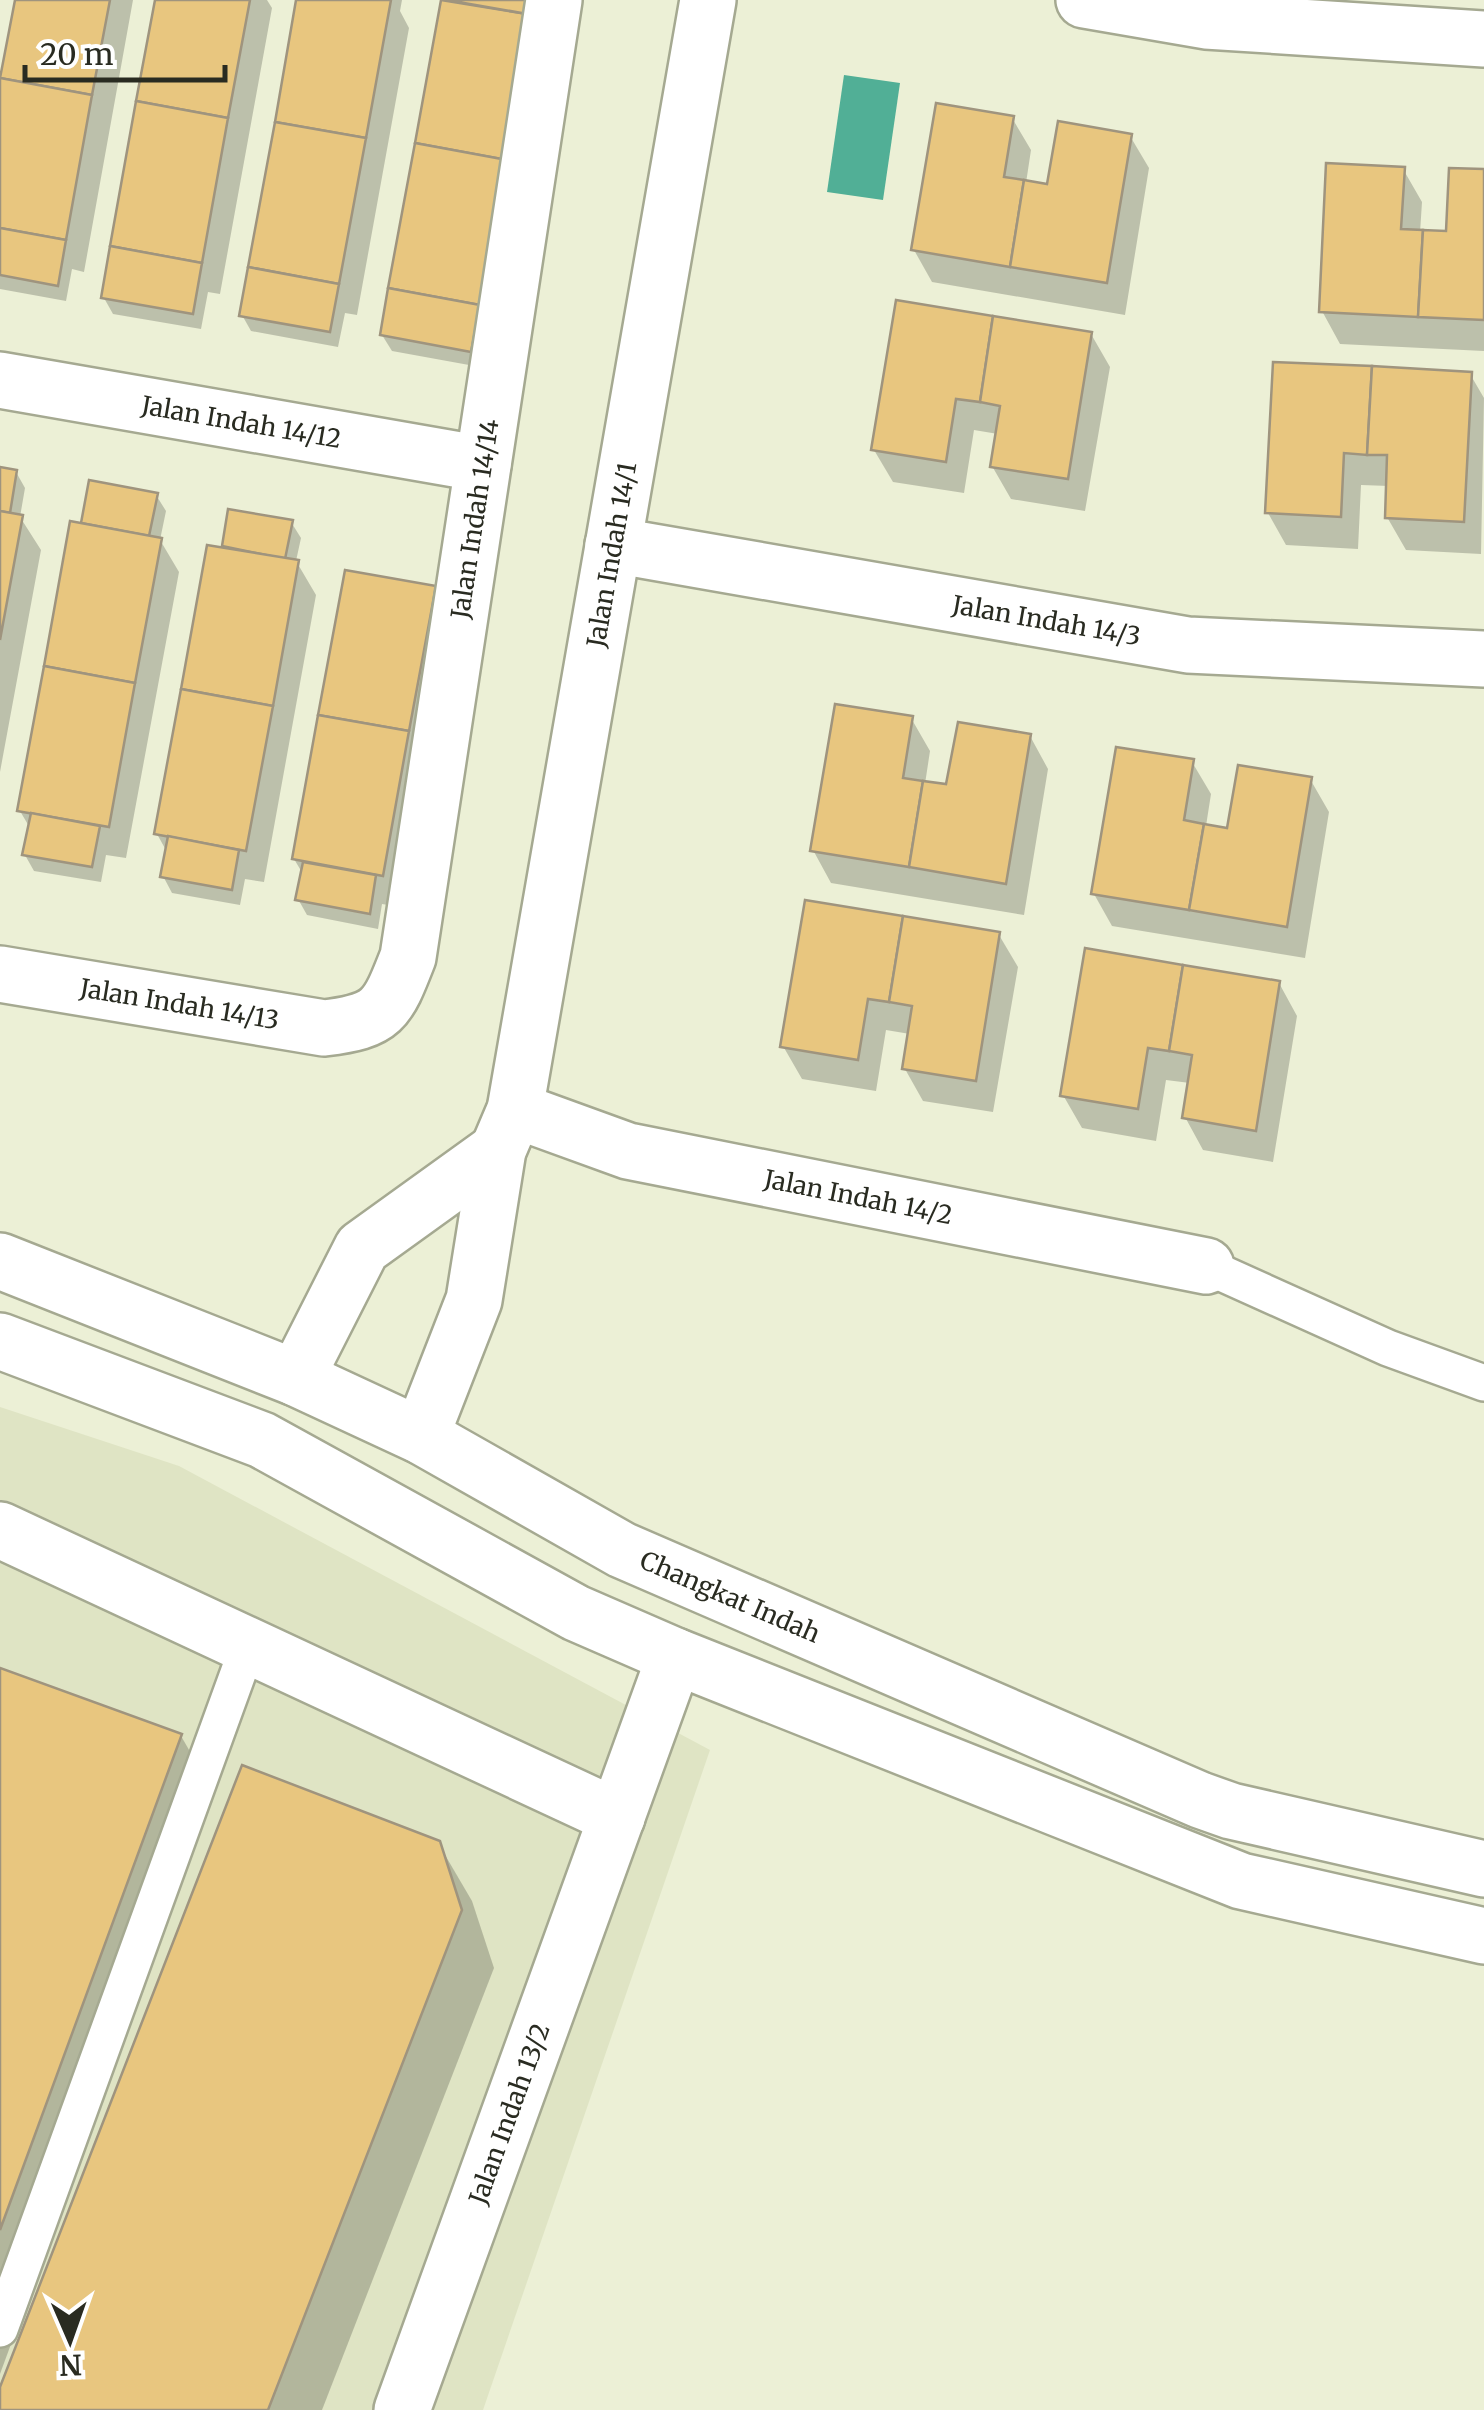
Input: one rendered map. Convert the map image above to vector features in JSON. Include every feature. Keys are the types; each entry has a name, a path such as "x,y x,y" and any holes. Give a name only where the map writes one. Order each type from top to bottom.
{"street":[{"name":"Jalan Indah 14/14","path":"363,1023 392,999 408,958 554,0"},
{"name":"Jalan Indah 14/1","path":"422,1436 474,1300 613,545 708,0"},
{"path":"1084,0 1206,21 1484,39"},
{"name":"Jalan Indah 14/12","path":"0,380 483,464"},
{"name":"Jalan Indah 14/3","path":"613,545 1188,645 1484,659"},
{"name":"Jalan Indah 14/13","path":"0,974 324,1028 363,1023"},
{"path":"296,1378 362,1248 507,1130"},
{"name":"Jalan Indah 14/2","path":"507,1130 1206,1266"},
{"name":"Changkat Indah","path":"0,1261 296,1378 422,1436 622,1550 1200,1800 1230,1811 1484,1869"},
{"path":"0,1341 262,1440 576,1612 675,1656 1241,1881 1484,1936"},
{"path":"0,1530 616,1817"},
{"name":"Jalan Indah 13/2","path":"402,2410 675,1656"}],"lane":[{"path":"1206,1266 1388,1348 1484,1383"},
{"path":"0,2330 248,1646"}],"shaded area":[{"path":"0,1407 179,1466 710,1750 483,2410 0,2410"}],"water":[{"path":"844,75 900,83 883,200 827,192"}],"building":[{"path":"15,0 110,0 92,95 0,78"},
{"path":"155,0 250,0 228,118 136,101"},
{"path":"296,0 391,0 366,138 275,122"},
{"path":"441,0 533,15 507,160 415,143"},
{"path":"447,0 535,0 533,15"},
{"path":"0,78 92,95 66,240 0,228"},
{"path":"136,101 228,118 202,263 110,246"},
{"path":"936,103 1014,116 1004,177 1024,180 1010,267 911,250"},
{"path":"1058,121 1132,134 1107,283 1010,267 1024,180 1047,184"},
{"path":"275,122 366,138 339,284 248,267"},
{"path":"415,143 507,160 480,305 388,288"},
{"path":"1326,163 1405,167 1401,229 1423,230 1418,317 1319,312"},
{"path":"1449,168 1484,169 1484,320 1418,317 1423,230 1446,231"},
{"path":"0,228 66,240 58,286 0,275"},
{"path":"110,246 202,263 193,314 101,298"},
{"path":"248,267 339,284 330,332 239,316"},
{"path":"388,288 480,305 471,352 380,335"},
{"path":"896,300 993,316 980,402 956,399 946,462 871,450"},
{"path":"993,316 1092,332 1068,479 990,467 1000,406 980,402"},
{"path":"1273,362 1372,366 1367,455 1344,453 1341,517 1265,513"},
{"path":"1372,366 1472,372 1464,522 1385,518 1387,455 1367,455"},
{"path":"0,467 17,470 10,513 0,511"},
{"path":"89,480 158,493 149,536 81,523"},
{"path":"228,509 293,520 285,559 222,546"},
{"path":"0,511 23,515 0,640"},
{"path":"70,521 162,538 135,683 44,666"},
{"path":"207,545 299,560 273,706 181,689"},
{"path":"345,570 436,586 409,731 318,715"},
{"path":"44,666 135,683 109,827 17,811"},
{"path":"181,689 273,706 246,851 154,834"},
{"path":"835,704 913,716 903,778 923,781 909,867 810,851"},
{"path":"318,715 409,731 383,876 292,859"},
{"path":"958,722 1031,734 1006,884 909,867 923,781 946,784"},
{"path":"1116,747 1194,759 1184,820 1204,824 1189,910 1091,894"},
{"path":"1238,765 1312,777 1287,927 1189,910 1204,824 1227,828"},
{"path":"31,813 100,826 92,867 22,855"},
{"path":"168,836 239,850 232,890 160,877"},
{"path":"303,862 376,875 370,914 295,900"},
{"path":"805,900 903,916 889,1002 868,999 858,1060 780,1047"},
{"path":"903,916 1000,932 976,1081 902,1069 912,1006 889,1002"},
{"path":"1085,948 1183,965 1169,1051 1148,1048 1138,1109 1060,1096"},
{"path":"1183,965 1280,981 1256,1131 1182,1118 1192,1055 1169,1051"},
{"path":"0,1668 182,1734 0,2230"},
{"path":"242,1765 440,1841 462,1910 268,2410 0,2410 0,2387"}]}
